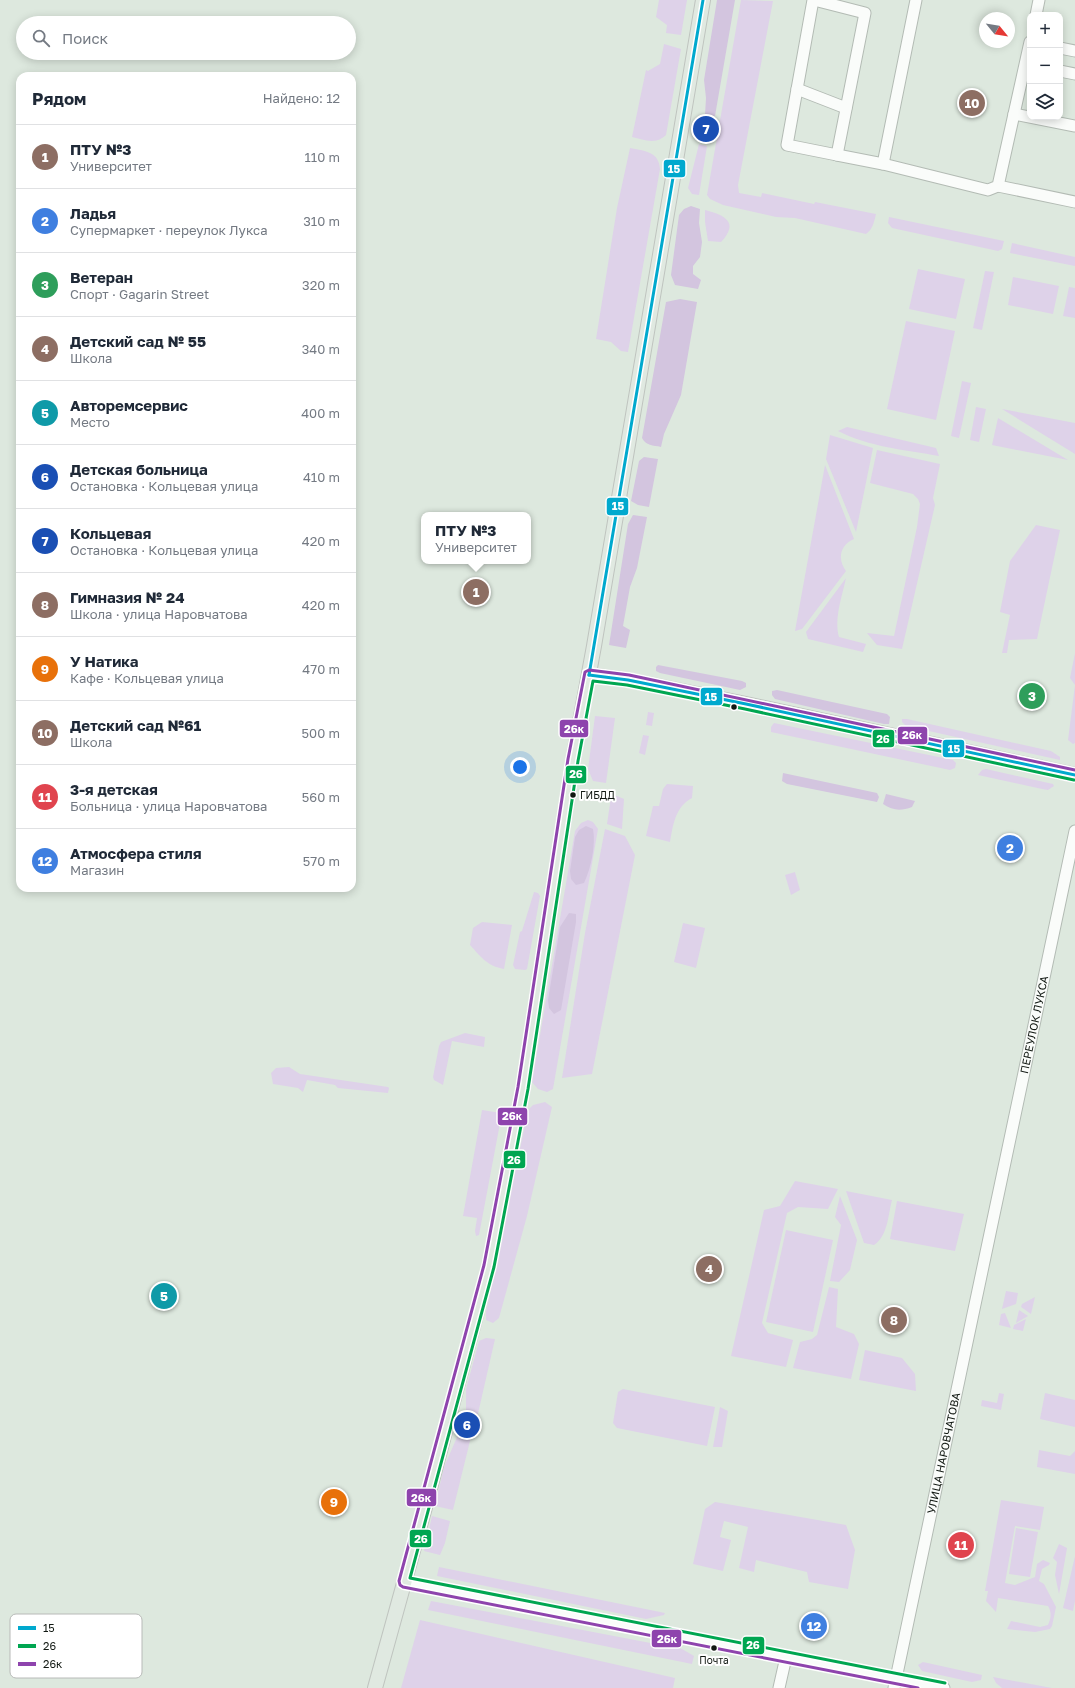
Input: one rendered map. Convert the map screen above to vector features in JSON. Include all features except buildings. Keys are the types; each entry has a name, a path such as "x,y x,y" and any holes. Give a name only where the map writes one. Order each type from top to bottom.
{"main road":[{"path":"375,1688 489,1266 524,1088 573,760 589,675 703,0"},
{"path":"589,675 628,680 1075,775"}],"street":[{"path":"838,155 865,13 814,0 787,145 883,164 988,190 998,186 1075,202"},
{"path":"883,164 916,0"},
{"path":"1037,12 1039,0"},
{"path":"1063,49 1075,51"},
{"path":"998,186 1014,114 1027,67"},
{"path":"1063,72 1075,74"},
{"path":"797,89 846,108"},
{"path":"1014,114 1075,126"},
{"name":"ПЕРЕУЛОК ЛУКСА","path":"994,1217 1075,831"},
{"name":"УЛИЦА НАРОВЧАТОВА","path":"895,1683 994,1217"},
{"path":"404,1582 786,1657 895,1683 944,1688"},
{"path":"779,1688 786,1657"}],"shaded area":[{"path":"659,0 687,0 681,35 666,33 667,25 656,17"},
{"path":"717,0 735,0 715,116 705,115 706,98 704,80"},
{"path":"741,0 773,1 738,185 739,193 761,197 762,193 814,204 815,202 876,214 872,228 866,234 795,218 776,217 723,205 710,199 707,195"},
{"path":"664,44 681,49 666,135 654,141 632,137 646,70 648,71 660,64"},
{"path":"699,144 707,146 699,195 692,194 688,188"},
{"path":"630,148 645,151 654,155 659,163 660,169 628,352 621,351 611,342 596,339 617,208"},
{"path":"691,206 700,209 699,223 702,242 700,257 693,266 693,274 701,280 698,289 675,285 671,275 679,215 684,209"},
{"path":"705,210 718,214 727,220 729,224 727,235 721,242 708,241"},
{"path":"889,217 1004,241 1002,249 998,251 892,228 888,223"},
{"path":"1012,243 1075,257 1075,266 1010,253"},
{"path":"918,269 965,279 956,319 909,309"},
{"path":"985,271 994,272 982,330 973,328"},
{"path":"1013,277 1059,286 1053,314 1008,305"},
{"path":"1069,287 1075,288 1075,318 1063,316"},
{"path":"680,299 697,302 681,395 664,434 661,447 648,444 642,438 666,302"},
{"path":"906,321 955,331 936,420 887,409"},
{"path":"962,381 971,383 959,438 951,436"},
{"path":"976,407 986,409 979,442 970,440"},
{"path":"1002,409 1075,423 1075,454"},
{"path":"998,418 1068,460 992,445"},
{"path":"847,427 936,448 939,456 901,450 862,441 838,431"},
{"path":"830,435 873,448 856,532 826,459"},
{"path":"877,450 940,464 933,498 935,505 902,649 877,645 867,633 894,636 917,527 920,504 918,499 913,494 870,483"},
{"path":"644,457 658,459 649,507 638,505 631,501 639,461"},
{"path":"825,465 854,539 846,545 841,553 841,562 846,571 802,629 795,631"},
{"path":"633,515 647,517 637,568 630,587 623,626 630,630 626,648 609,645 628,524"},
{"path":"1036,525 1060,530 1037,639 1009,640 1007,653 1002,653 1010,615 1000,612 1010,561"},
{"path":"846,578 837,622 839,637 866,644 863,652 808,639 806,632"},
{"path":"1075,653 1075,685 1070,678"},
{"path":"658,665 742,681 746,683 746,687 740,690 660,673 656,671 656,667"},
{"path":"1075,685 1075,743 1073,744 1068,740"},
{"path":"777,690 887,714 890,717 889,724 775,699 772,695 772,691"},
{"path":"648,712 654,713 652,726 646,725"},
{"path":"595,716 615,718 606,783 593,781 588,769"},
{"path":"902,719 1051,751 1060,757 1060,760 906,726 902,722"},
{"path":"774,723 953,760 956,763 955,768 950,770 771,732 771,727"},
{"path":"643,735 649,736 645,755 639,753"},
{"path":"986,769 1053,784 1054,786 1048,790 978,775 982,770"},
{"path":"783,773 877,793 879,797 877,802 787,784 782,781"},
{"path":"667,784 693,786 692,798 678,811 672,829 670,842 646,836 653,806 659,806 663,789"},
{"path":"886,794 915,801 912,807 901,810 894,809 883,804"},
{"path":"617,796 624,799 622,829 607,824 611,797"},
{"path":"588,820 593,822 598,829 553,1089 547,1092 538,1089 532,1082 575,831 581,823"},
{"path":"586,826 593,829 594,842 592,856 584,883 576,885 571,879 570,871 575,837 579,830"},
{"path":"605,829 625,836 635,855 592,1074 562,1078 585,933"},
{"path":"795,872 800,890 791,895 785,875"},
{"path":"534,892 538,893 540,896 527,969 515,969 513,965 520,932 522,931"},
{"path":"569,913 576,914 576,922 561,1010 554,1014 549,1008 548,1000 560,927"},
{"path":"482,922 512,925 504,969 493,966 481,957 470,945 473,928"},
{"path":"683,923 705,928 696,968 674,962"},
{"path":"465,1033 485,1037 484,1047 452,1041 443,1085 434,1080 433,1077 439,1046 441,1042"},
{"path":"289,1067 300,1074 388,1087 388,1093 338,1088 335,1085 307,1080 303,1092 298,1088 273,1084 271,1073 276,1068"},
{"path":"545,1102 552,1107 527,1216 499,1318 493,1323 486,1320 486,1312 528,1110 533,1105"},
{"path":"482,1110 501,1113 501,1118 479,1235 476,1236 475,1231 477,1218 463,1216"},
{"path":"795,1181 838,1189 828,1209 798,1207 787,1213 762,1323 768,1333 793,1340 786,1367 731,1356 764,1210 780,1206"},
{"path":"846,1191 892,1200 885,1231 879,1241 874,1245 864,1243"},
{"path":"840,1196 857,1240 850,1270 839,1282 830,1281 841,1225 835,1217"},
{"path":"897,1201 964,1214 955,1251 890,1239"},
{"path":"786,1230 833,1240 813,1332 766,1322"},
{"path":"829,1287 838,1289 836,1327 854,1334 859,1344 851,1379 793,1368 800,1342 812,1339 817,1335"},
{"path":"1006,1291 1018,1293 1016,1304 1002,1309"},
{"path":"1035,1297 1031,1314 1021,1307 1022,1304"},
{"path":"1019,1310 1028,1316 1016,1323"},
{"path":"1005,1313 1011,1328 999,1325 1001,1314"},
{"path":"1026,1319 1023,1331 1013,1329 1014,1325"},
{"path":"486,1338 495,1339 477,1418 466,1416 466,1389 479,1341"},
{"path":"865,1350 902,1358 915,1374 916,1391 859,1380"},
{"path":"623,1389 715,1407 707,1446 617,1428 613,1423 618,1392"},
{"path":"999,1393 1004,1394 1001,1410 981,1406 982,1400 997,1403"},
{"path":"1045,1393 1075,1400 1075,1427 1040,1419"},
{"path":"720,1407 728,1411 722,1447 713,1447"},
{"path":"458,1435 471,1437 453,1510 435,1506 444,1467"},
{"path":"1039,1450 1070,1456 1075,1451 1075,1474 1037,1467"},
{"path":"1001,1500 1044,1507 1040,1530 1015,1526 1005,1583 1015,1585 1035,1577 1037,1564 1043,1560 1050,1563 1042,1569 1039,1581 1044,1584 1056,1607 1050,1629 1035,1632 1007,1629 1011,1621 1040,1627 1048,1625 1051,1616 1048,1606 998,1598 996,1612 986,1601 988,1591 985,1591"},
{"path":"715,1502 846,1525 855,1550 848,1589 809,1582 807,1572 756,1560 754,1572 739,1568 748,1527 724,1521 720,1537 731,1540 723,1571 693,1564 705,1509"},
{"path":"432,1516 450,1521 445,1543 440,1555 424,1551"},
{"path":"1016,1528 1038,1532 1030,1577 1009,1574"},
{"path":"1059,1544 1067,1548 1059,1594 1055,1575 1057,1562 1053,1558"},
{"path":"1075,1556 1075,1601 1073,1611 1063,1608"},
{"path":"439,1567 665,1613 664,1615 646,1619 437,1576"},
{"path":"431,1601 682,1649 694,1656 692,1664 428,1610"},
{"path":"420,1620 675,1678 673,1688 401,1688"},
{"path":"923,1662 982,1675 981,1680 972,1682 922,1671 918,1665"},
{"path":"993,1677 1052,1688 1002,1688 996,1683"}],"transit line":[{"name":"15","path":"589,675 703,0"},
{"name":"26к","path":"918,1688 403,1587 400,1585 399,1581 484,1265 518,1087 568,759 585,672 589,670 629,675 1075,770"},
{"name":"15","path":"589,675 628,680 746,704 1075,775"},
{"name":"26","path":"945,1683 410,1578 494,1267 528,1089 578,761 593,681 627,685 745,709 1074,780"}],"place":[{"name":"Детский сад №61","path":"972,103"},
{"name":"Кольцевая","path":"706,129"},
{"name":"ПТУ №3","path":"476,592"},
{"name":"Ветеран","path":"1032,696"},
{"name":"ГИБДД","path":"573,795"},
{"name":"Ладья","path":"1010,848"},
{"name":"Детский сад № 55","path":"709,1269"},
{"name":"Авторемсервис","path":"164,1296"},
{"name":"Гимназия № 24","path":"894,1320"},
{"name":"Детская больница","path":"467,1425"},
{"name":"У Натика","path":"334,1502"},
{"name":"3-я детская","path":"961,1545"},
{"name":"Атмосфера стиля","path":"814,1626"},
{"name":"Почта","path":"714,1648"}]}
